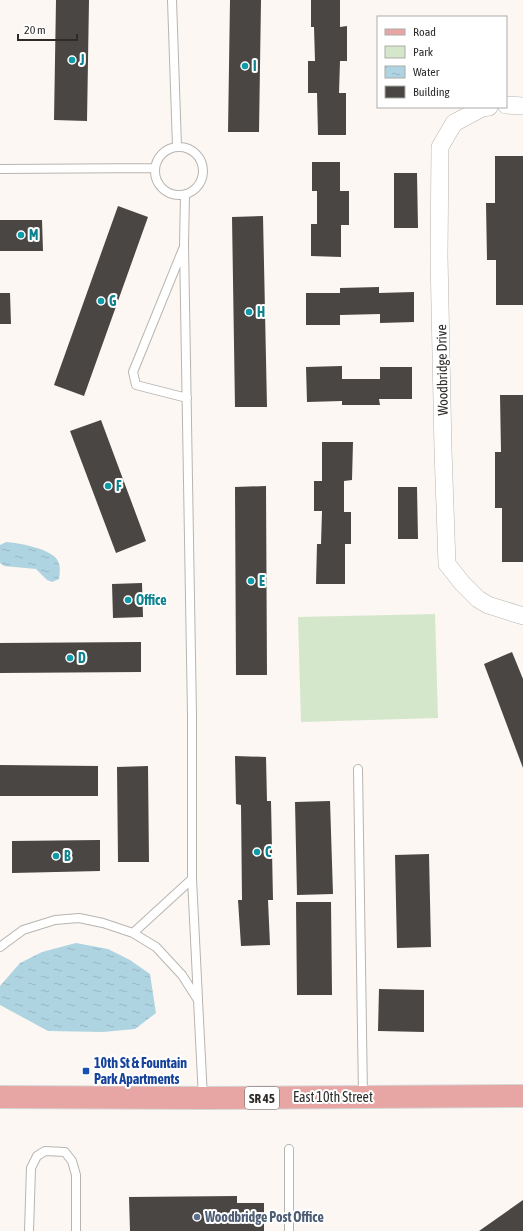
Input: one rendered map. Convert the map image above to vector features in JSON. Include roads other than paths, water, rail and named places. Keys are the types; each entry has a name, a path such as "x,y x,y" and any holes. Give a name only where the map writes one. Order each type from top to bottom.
{"main road":[{"name":"East 10th Street","path":"0,1097 203,1098 523,1096"}],"street":[{"path":"507,106 523,106"},
{"name":"Woodbridge Drive","path":"482,108 454,123 440,147 443,450 447,564 462,583 488,605 523,616"}],"lane":[{"path":"172,0 177,146"},
{"path":"177,146 193,150 203,163 204,171 203,179 192,192 177,195 169,193 158,183 155,176 155,168 157,160 162,154 177,146"},
{"path":"0,169 155,168"},
{"path":"185,194 184,245 192,716 192,879 203,1098"},
{"path":"184,245 133,372 136,385 187,398"},
{"path":"358,768 363,1097"},
{"path":"133,933 192,879"},
{"path":"0,947 23,930 55,920 79,918 103,923 133,933 156,947 182,975 198,1000"},
{"path":"289,1149 289,1231"},
{"path":"29,1231 31,1168 37,1156 46,1151 65,1152 72,1162 76,1175 76,1231"}],"water":[{"path":"6,542 40,549 52,554 59,563 59,579 52,582 47,580 36,569 4,566 0,563 0,545"},
{"path":"76,943 108,949 130,960 150,974 156,1013 135,1029 103,1032 48,1031 0,1005 0,986 20,963 42,952"}],"place":[{"name":"J","path":"72,60"},
{"name":"I","path":"245,66"},
{"name":"M","path":"21,235"},
{"name":"G","path":"101,301"},
{"name":"H","path":"249,312"},
{"name":"F","path":"108,486"},
{"name":"E","path":"251,581"},
{"name":"Office","path":"128,600"},
{"name":"D","path":"70,658"},
{"name":"C","path":"257,852"},
{"name":"B","path":"56,856"},
{"name":"10th St & Fountain Park Apartments","path":"86,1071"},
{"name":"Woodbridge Post Office","path":"197,1217"}]}
